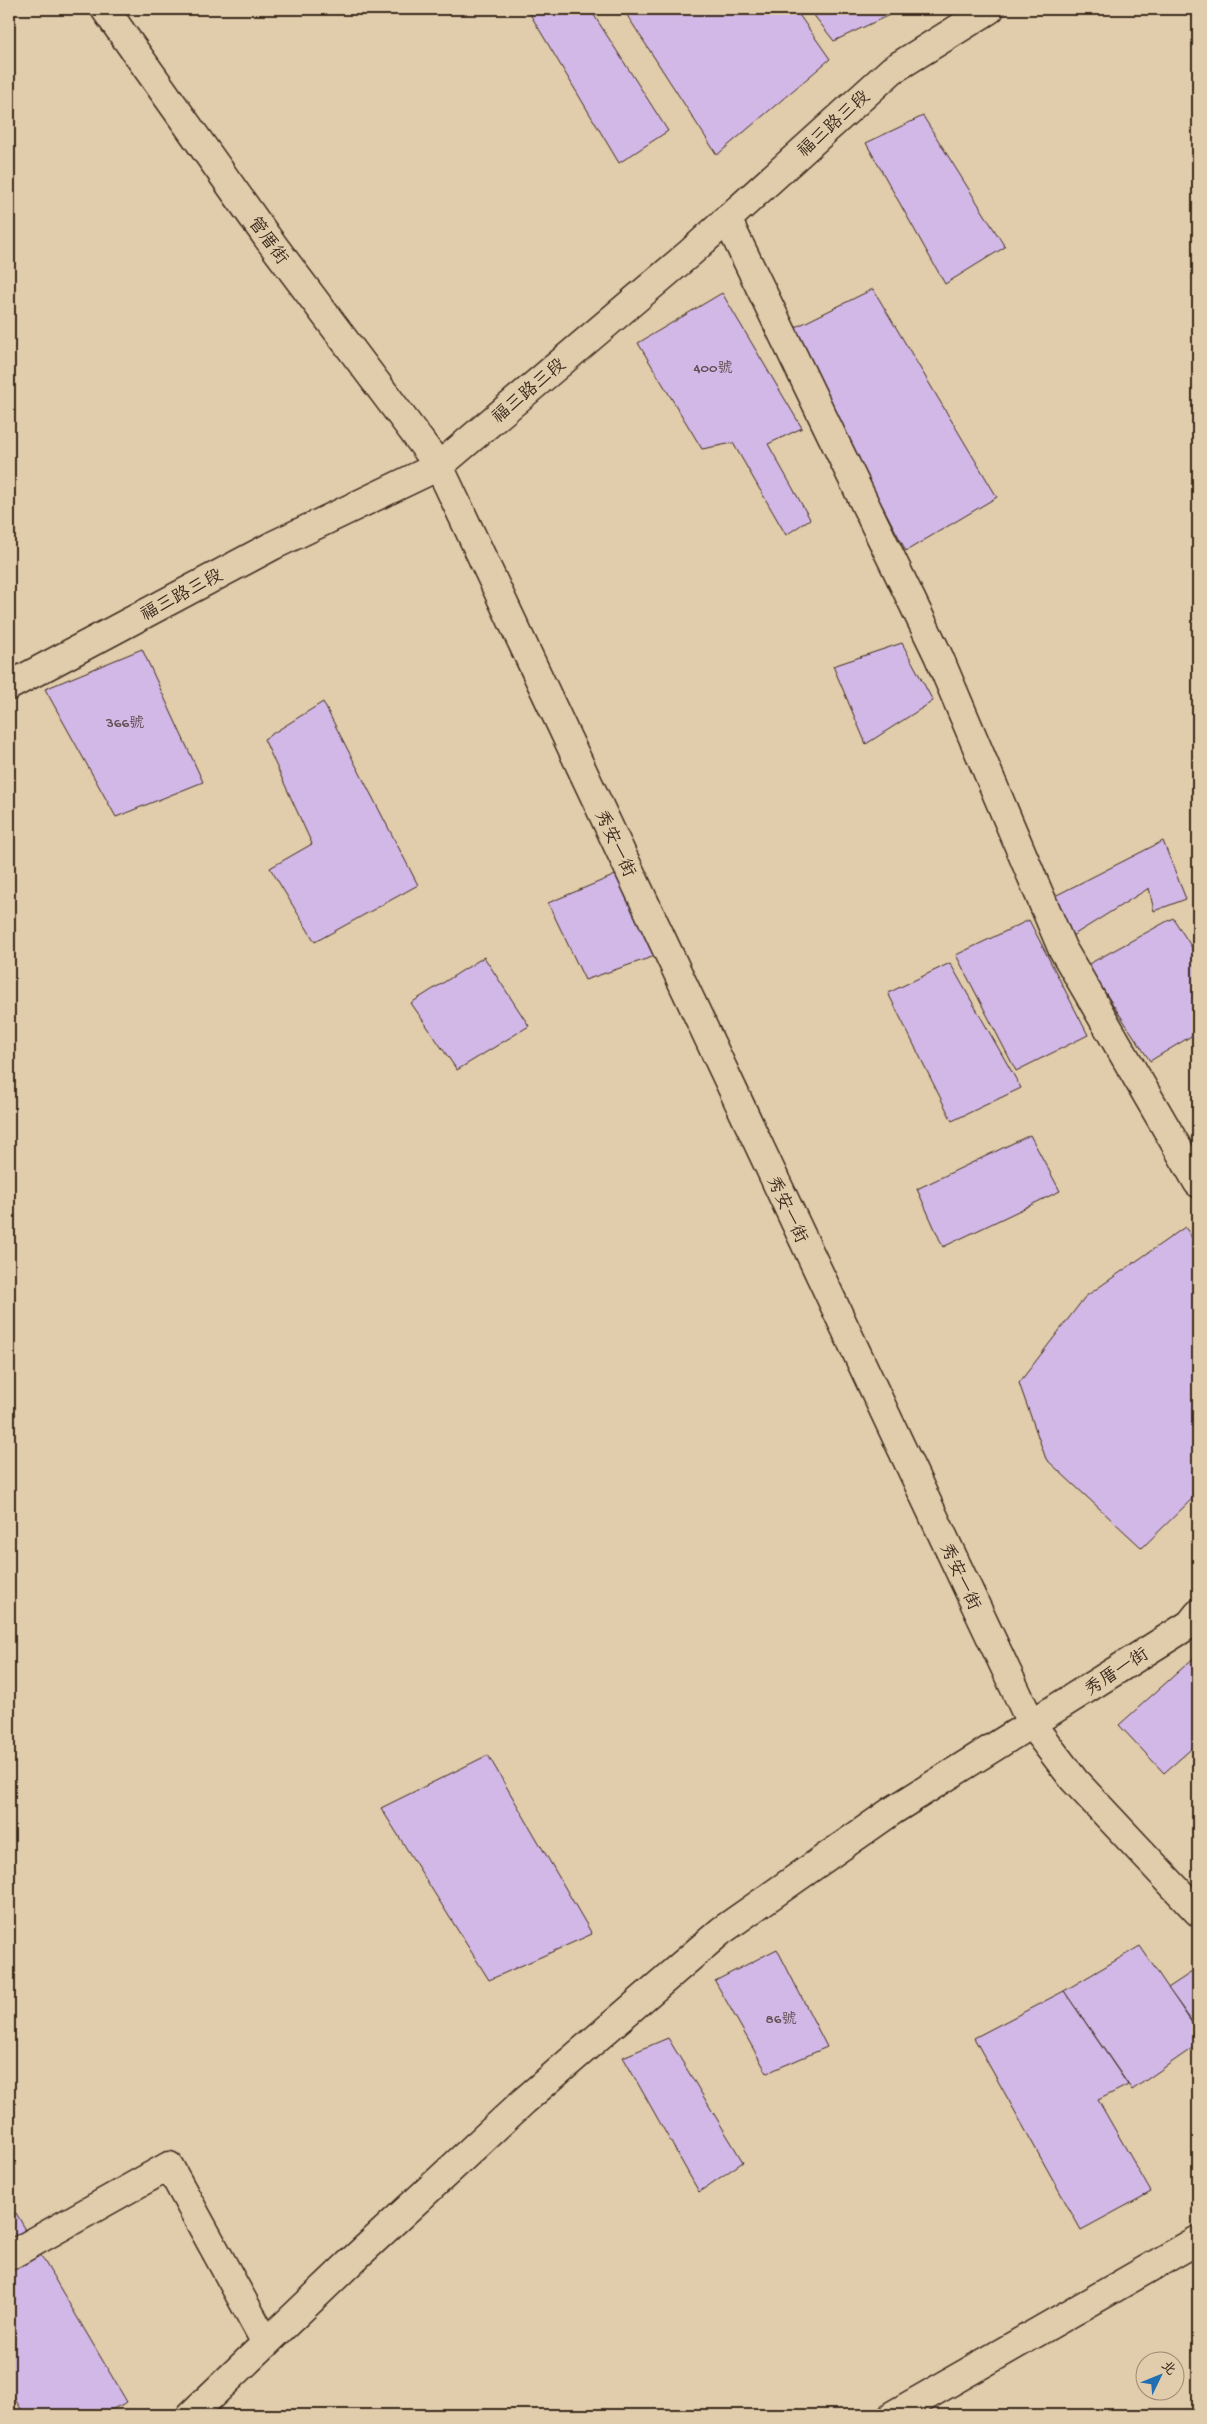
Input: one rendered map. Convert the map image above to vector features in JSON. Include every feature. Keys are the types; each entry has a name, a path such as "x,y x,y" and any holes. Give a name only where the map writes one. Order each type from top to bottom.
{"street":[{"name":"管厝街","path":"105,9 267,237 439,466"},
{"name":"福三路三段","path":"9,686 274,546 439,466 728,219 892,70 990,9"},
{"path":"728,219 938,655 1062,948 1198,1183"},
{"name":"秀安一街","path":"439,466 1032,1725 1074,1780 1198,1912"},
{"name":"秀厝一街","path":"191,2415 356,2257 524,2102 721,1930 892,1811 1032,1725 1190,1624 1198,1614"},
{"path":"9,2256 169,2166 266,2343"},
{"path":"893,2415 1198,2240"}],"building":[{"path":"541,9 590,9 668,131 619,163 530,14"},
{"path":"623,9 795,9 830,59 717,155"},
{"path":"809,9 902,9 834,41"},
{"path":"923,116 1005,247 945,284 866,143"},
{"path":"873,289 997,497 906,551 790,330"},
{"path":"722,293 802,428 768,444 810,519 786,535 733,443 702,449 638,343"},
{"path":"902,643 933,701 866,744 833,666"},
{"path":"142,649 203,782 116,817 45,689"},
{"path":"323,702 418,885 315,942 270,868 312,844 264,739"},
{"path":"1163,841 1186,899 1154,911 1149,888 1072,936 1049,899"},
{"path":"618,874 658,955 585,980 548,903"},
{"path":"1173,918 1198,957 1198,1032 1150,1061 1087,965"},
{"path":"1029,920 1088,1035 1016,1071 956,955"},
{"path":"484,957 529,1026 457,1070 411,1003"},
{"path":"950,963 1021,1088 952,1121 888,993"},
{"path":"1030,1135 1060,1191 943,1247 917,1189"},
{"path":"1185,1227 1198,1247 1198,1493 1142,1548 1046,1459 1019,1383 1085,1297"},
{"path":"1198,1654 1198,1743 1164,1773 1119,1725"},
{"path":"488,1755 592,1934 489,1980 381,1808"},
{"path":"1140,1946 1198,2032 1198,2044 1132,2090 1064,1991"},
{"path":"777,1949 827,2047 767,2073 715,1981"},
{"path":"1198,1968 1198,2030 1168,1988"},
{"path":"1064,1991 1128,2085 1098,2100 1151,2192 1081,2230 974,2038"},
{"path":"668,2038 743,2162 699,2192 623,2057"},
{"path":"16,2213 127,2402 101,2415 25,2415 9,2390 9,2217"}]}
